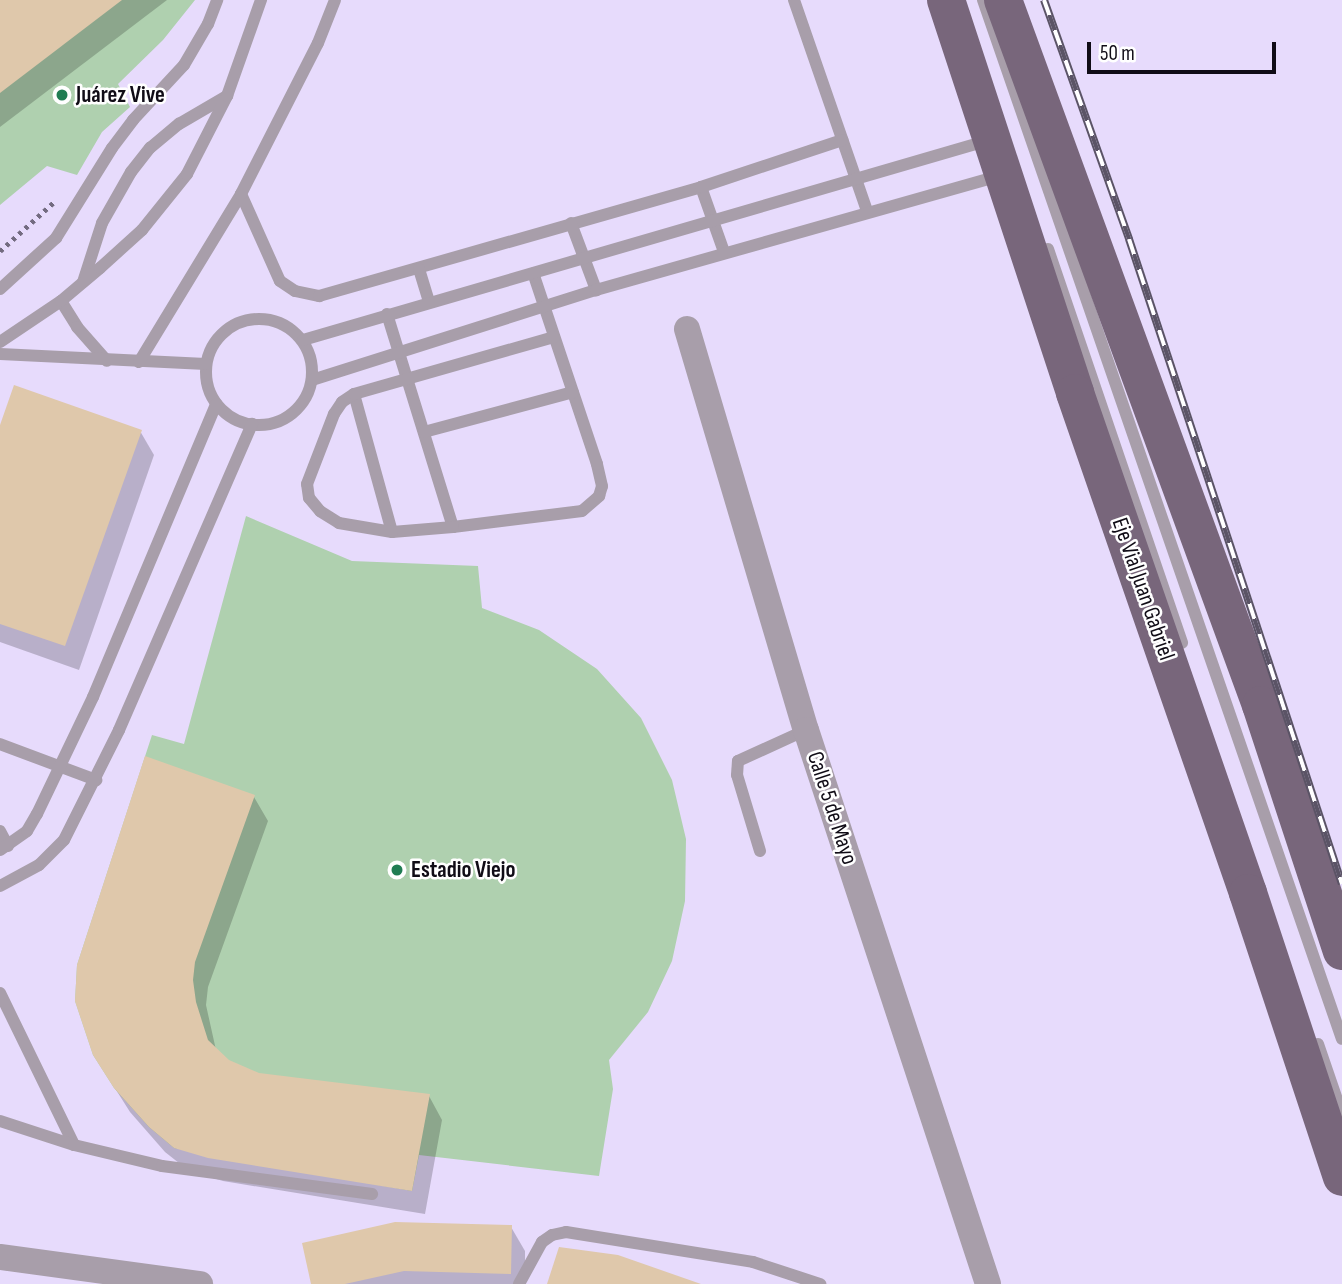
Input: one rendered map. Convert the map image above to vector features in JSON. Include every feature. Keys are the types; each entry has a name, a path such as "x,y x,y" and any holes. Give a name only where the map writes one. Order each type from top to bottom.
{"main road":[{"name":"Eje Vial Juan Gabriel","path":"946,0 1075,393 1248,893 1342,1177"},
{"path":"1003,0 1261,705 1342,951"}],"street":[{"name":"Calle 5 de Mayo","path":"687,329 806,730 988,1284"},
{"path":"0,1257 200,1284"}],"lane":[{"path":"0,289 56,238 133,120 184,65 208,24 217,0"},
{"path":"0,342 83,282 142,230 165,203 187,174 227,96 261,0"},
{"path":"139,362 241,194 318,43 335,0"},
{"path":"794,0 867,211"},
{"path":"983,0 1342,1040"},
{"path":"83,282 102,223 131,172 150,148 179,124 227,96"},
{"path":"241,194 280,281 295,291 319,296 701,187 842,140"},
{"path":"303,340 856,179 999,157"},
{"path":"312,380 596,290 867,211 999,157"},
{"path":"701,187 715,220 724,252"},
{"path":"571,223 596,290"},
{"path":"1043,236 1186,655"},
{"path":"419,269 429,302"},
{"path":"533,273 573,392 601,486 592,504 582,511 392,533 339,523 320,512 309,498 307,484 310,470 327,428 342,402 354,394 554,337"},
{"path":"61,300 77,327 107,361"},
{"path":"387,314 453,527"},
{"path":"253,319 281,323 303,340 313,366 312,380 302,405 292,415 279,421 252,424 226,414 216,404 206,378 206,364 217,339 240,322 253,319"},
{"path":"0,354 206,364"},
{"path":"424,432 573,392"},
{"path":"354,394 392,533"},
{"path":"0,831 4,848 27,831 93,697 216,404"},
{"path":"0,886 52,853 64,840 96,780 252,424"},
{"path":"760,851 737,775 738,761 806,730"},
{"path":"0,744 96,780"},
{"path":"0,993 74,1145"},
{"path":"1315,1036 1342,1114"},
{"path":"0,1121 74,1145 162,1166 372,1194"},
{"path":"519,1284 542,1242 552,1234 566,1232 753,1262 820,1284"}],"path":[{"path":"0,251 57,199 83,197"}],"green space":[{"name":"Juárez Vive","path":"0,0 195,0 163,40 118,84 130,107 102,132 77,175 47,166 0,205"},
{"name":"Estadio Viejo","path":"246,516 352,561 478,566 482,608 539,630 597,669 641,718 672,780 686,839 685,901 672,961 648,1012 609,1060 613,1089 599,1176 419,1155 412,1191 174,1148 149,1127 114,1088 93,1055 75,1001 77,965 152,735 184,744"}],"building":[{"path":"0,0 122,0 0,93"},
{"path":"14,385 142,430 65,646 0,624 0,425"},
{"path":"145,756 255,795 195,962 193,980 196,1002 208,1040 229,1060 259,1073 430,1094 412,1191 208,1158 174,1148 149,1127 114,1088 93,1055 75,1001 77,965"},
{"path":"395,1222 512,1225 511,1274 404,1271 345,1284 311,1284 302,1243"},
{"path":"559,1247 618,1255 701,1284 547,1284"}],"railway":[{"path":"1044,0 1129,239 1342,884"}],"place":[{"name":"Juárez Vive","path":"62,95"},
{"name":"Estadio Viejo","path":"397,870"}]}
